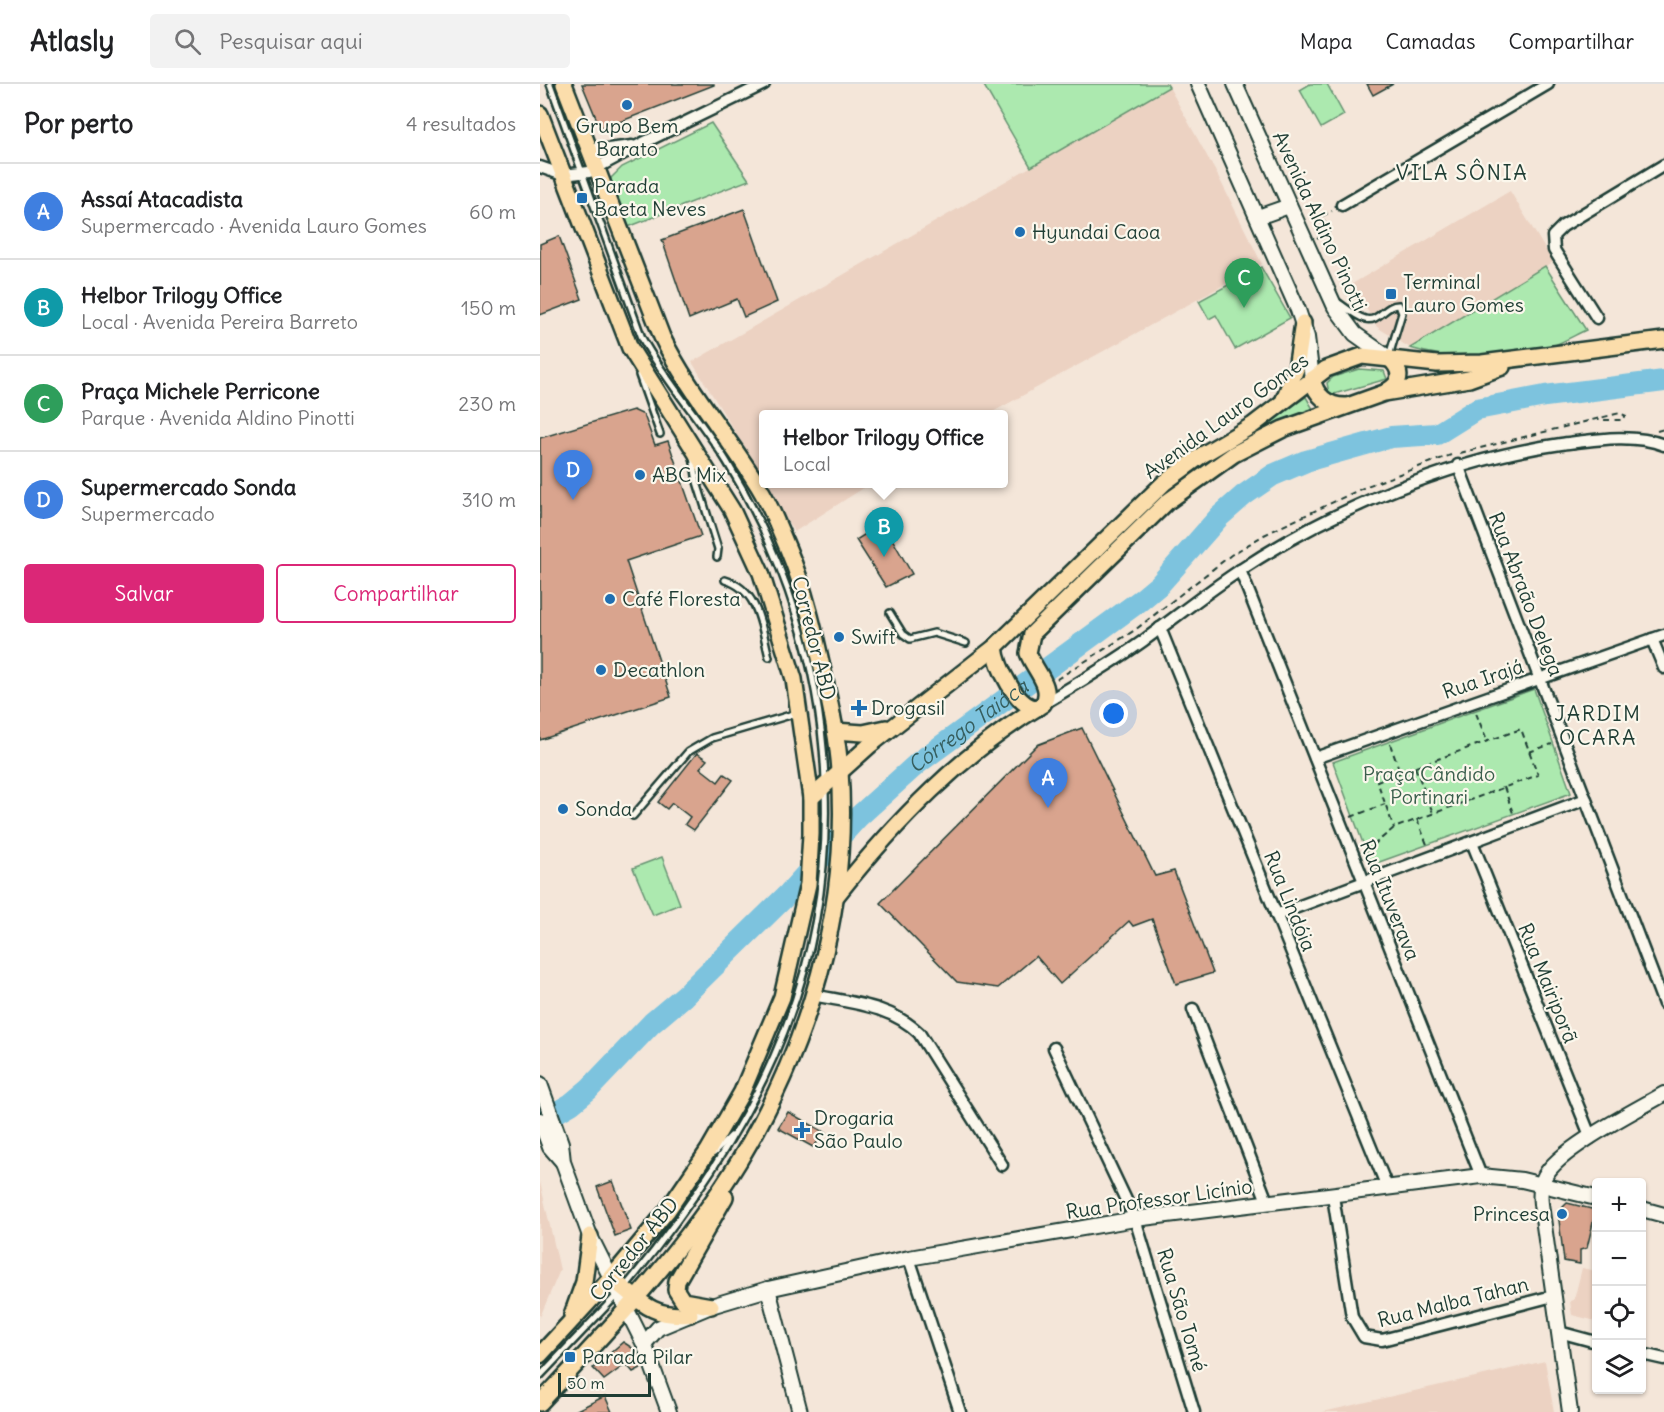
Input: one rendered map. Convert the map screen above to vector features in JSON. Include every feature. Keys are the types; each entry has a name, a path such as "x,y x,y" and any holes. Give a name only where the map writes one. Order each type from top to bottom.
{"main road":[{"path":"540,1403 632,1304 708,1208 763,1120 786,1070 824,957 837,895 841,851 840,771 836,731 812,625 789,552 756,482 668,349 589,172 586,146 564,84"},
{"path":"1198,84 1303,323 1312,379 1323,398 1333,405 1345,406"},
{"name":"Avenida Aldino Pinotti","path":"1235,84 1329,296 1341,317 1355,334 1389,358"},
{"path":"540,114 630,348 732,510 761,573 794,678 811,798 815,882 782,996 763,1047 736,1102 667,1211 611,1278 540,1355"},
{"path":"1258,217 1289,206"},
{"path":"1283,402 1296,369 1303,323"},
{"name":"Avenida Lauro Gomes","path":"811,798 895,724 995,647 1164,483 1194,460 1253,424 1312,379 1350,358 1389,358 1459,364 1526,359 1664,340"},
{"path":"1384,393 1396,385 1399,379 1398,368 1389,358"},
{"name":"Avenida Lauro Gomes","path":"1044,684 1031,661 1028,643 1035,629 1185,487 1248,446 1291,426 1384,393 1469,379 1526,359"},
{"path":"995,647 996,658 1018,697 1027,706 1040,706"},
{"path":"837,895 883,838 934,785 980,747 1040,706 1047,695 1044,684"},
{"name":"Avenida Lauro Gomes","path":"836,731 871,733 895,724"},
{"path":"540,1084 544,1115 590,1236 611,1278 632,1304 669,1412"},
{"path":"1570,1412 1541,1204 1542,1185 1553,1166 1591,1138 1664,1094"},
{"path":"711,1306 683,1301 676,1290 677,1281 713,1220 738,1163"},
{"name":"Rua Professor Licínio","path":"644,1344 658,1328 690,1314 768,1290 909,1258 1135,1219 1481,1176 1505,1177 1592,1197"},
{"path":"1646,1210 1664,1215"},
{"path":"565,1328 585,1282 590,1236"},
{"path":"768,1290 800,1412"},
{"path":"632,1304 663,1315 690,1314"}],"street":[{"path":"540,167 563,175 589,172 764,84"},
{"path":"1342,205 1548,84"},
{"path":"586,146 608,150 641,144"},
{"path":"1597,318 1554,250 1553,236 1563,226 1664,165"},
{"path":"1040,706 1160,628 1240,570 1306,531 1458,465 1514,452 1592,440 1631,439 1664,445"},
{"name":"Rua Abraão Delega","path":"1458,465 1664,1004"},
{"name":"Rua Ituverava","path":"1240,570 1481,1176"},
{"name":"Rua Lindóia","path":"1160,628 1387,1187"},
{"name":"Rua Irajá","path":"1315,758 1664,635"},
{"path":"1652,639 1664,668"},
{"path":"1044,684 1058,688 1084,679"},
{"path":"1276,915 1586,799"},
{"name":"Rua Mairiporã","path":"1472,842 1591,1138"},
{"path":"813,994 892,1013 906,1020 919,1033 1002,1165"},
{"path":"1193,1009 1268,1204"},
{"name":"Rua São Tomé","path":"1054,1048 1135,1219 1194,1412"},
{"name":"Rua Malba Tahan","path":"1333,1196 1352,1317 1364,1337 1382,1340 1553,1296"},
{"path":"909,1258 960,1412"},
{"path":"1559,1332 1592,1341"},
{"path":"1646,1355 1664,1359"}],"lane":[{"name":"Corredor ABD","path":"540,1376 621,1291 686,1210 737,1131 767,1076 788,1023 806,966 815,882 825,826 822,738 809,667 793,602 764,528 731,468 662,372 642,338 589,172 550,84"},
{"path":"1329,296 1366,320 1372,320 1389,307 1399,305 1402,313 1389,358"},
{"path":"630,348 660,434"},
{"path":"690,441 697,482 718,549 717,557"},
{"path":"725,580 740,584 748,593 759,618 769,657"},
{"path":"890,613 903,634 910,639 934,633 966,643"},
{"path":"633,816 688,752 712,738 799,712"},
{"name":"Corredor ABD","path":"692,1173 737,1131"}],"path":[{"path":"1306,245 1329,232 1322,216 1342,205"},
{"path":"1620,413 1626,416 1621,420 1598,420 1620,413"},
{"path":"1473,702 1487,741"},
{"path":"1355,860 1394,828 1538,775 1521,729 1377,781 1394,828"},
{"path":"1386,733 1400,772"},
{"path":"1529,752 1563,740"},
{"path":"1415,767 1433,813"},
{"path":"1504,787 1517,824"},
{"path":"1340,821 1385,804"},
{"path":"1417,819 1431,857"}],"shaded area":[{"path":"1169,87 1218,176 1262,264 996,410 759,410 759,471 692,362"},
{"path":"1510,191 1553,262 1410,348 1377,327 1352,284"},
{"path":"768,488 864,488 794,532"},
{"path":"540,1182 560,1270 540,1317"},
{"path":"1582,1268 1592,1270 1592,1320 1572,1315 1570,1301 1574,1300"},
{"path":"1545,1361 1554,1412 1323,1412"}],"green space":[{"path":"983,84 1167,84 1169,87 1031,167"},
{"path":"1310,84 1327,84 1344,115 1321,128 1300,90"},
{"path":"711,123 749,180 628,227 612,190 611,178 622,167"},
{"path":"1545,266 1586,330 1548,348 1504,356 1440,355 1410,348"},
{"path":"1261,267 1290,318 1235,349 1216,315 1209,319 1199,301"},
{"path":"1359,369 1384,371 1387,379 1334,394 1329,393 1327,383 1333,377"},
{"path":"1306,397 1313,409 1252,434"},
{"name":"Praça Cândido Portinari","path":"1534,689 1571,793 1371,865 1333,762"},
{"path":"662,857 680,904 653,915 633,868"}],"building":[{"name":"Grupo Bem Barato","path":"582,84 714,85 604,128 599,125"},
{"path":"1367,84 1393,84 1373,95"},
{"path":"744,209 777,302 744,317 737,299 689,319 662,240"},
{"path":"559,236 582,299 540,315 540,244"},
{"path":"633,410 644,415 655,445 668,441 701,536 626,561 671,697 540,740 540,438"},
{"path":"883,523 912,574 886,587 856,540"},
{"path":"1082,728 1155,876 1174,871 1213,973 1176,984 1152,919 1133,926 1129,921 1060,984 1036,956 998,988 957,982 880,903 1037,745"},
{"path":"697,753 707,760 700,768 718,782 724,774 733,780 694,830 685,824 690,817 672,803 667,809 658,802"},
{"name":"Drogaria São Paulo","path":"788,1112 826,1133 813,1147 778,1128"},
{"path":"613,1181 631,1230 615,1236 597,1187"},
{"path":"1567,1203 1592,1209 1592,1227 1587,1248 1580,1250 1580,1264 1564,1261 1558,1212"},
{"path":"623,1342 634,1349 643,1367 633,1372 626,1364 604,1380 593,1368"},
{"path":"605,1396 612,1412 573,1412"}],"waterway":[{"name":"Córrego Taióca","path":"540,1122 571,1104 589,1089 652,1023 684,996 789,893 858,817 918,763 1141,600 1159,585 1219,517 1244,495 1273,475 1306,461 1391,437 1437,434 1477,409 1545,396 1664,381"}],"place":[{"name":"Grupo Bem Barato","path":"627,105"},
{"name":"Parada Baeta Neves","path":"582,198"},
{"name":"Hyundai Caoa","path":"1020,232"},
{"name":"Terminal Lauro Gomes","path":"1391,294"},
{"name":"Praça Michele Perricone","path":"1244,308"},
{"name":"ABC Mix","path":"640,475"},
{"name":"Supermercado Sonda","path":"573,500"},
{"name":"Helbor Trilogy Office","path":"884,557"},
{"name":"Café Floresta","path":"610,599"},
{"name":"Swift","path":"839,637"},
{"name":"Decathlon","path":"601,670"},
{"name":"Drogasil","path":"859,708"},
{"name":"Assaí Atacadista","path":"1048,808"},
{"name":"Sonda","path":"563,809"},
{"name":"Drogaria São Paulo","path":"802,1130"},
{"name":"Princesa","path":"1562,1214"},
{"name":"Parada Pilar","path":"570,1357"}],"district":[{"name":"VILA SÔNIA","path":"1462,173"},
{"name":"JARDIM OCARA","path":"1598,726"}]}
